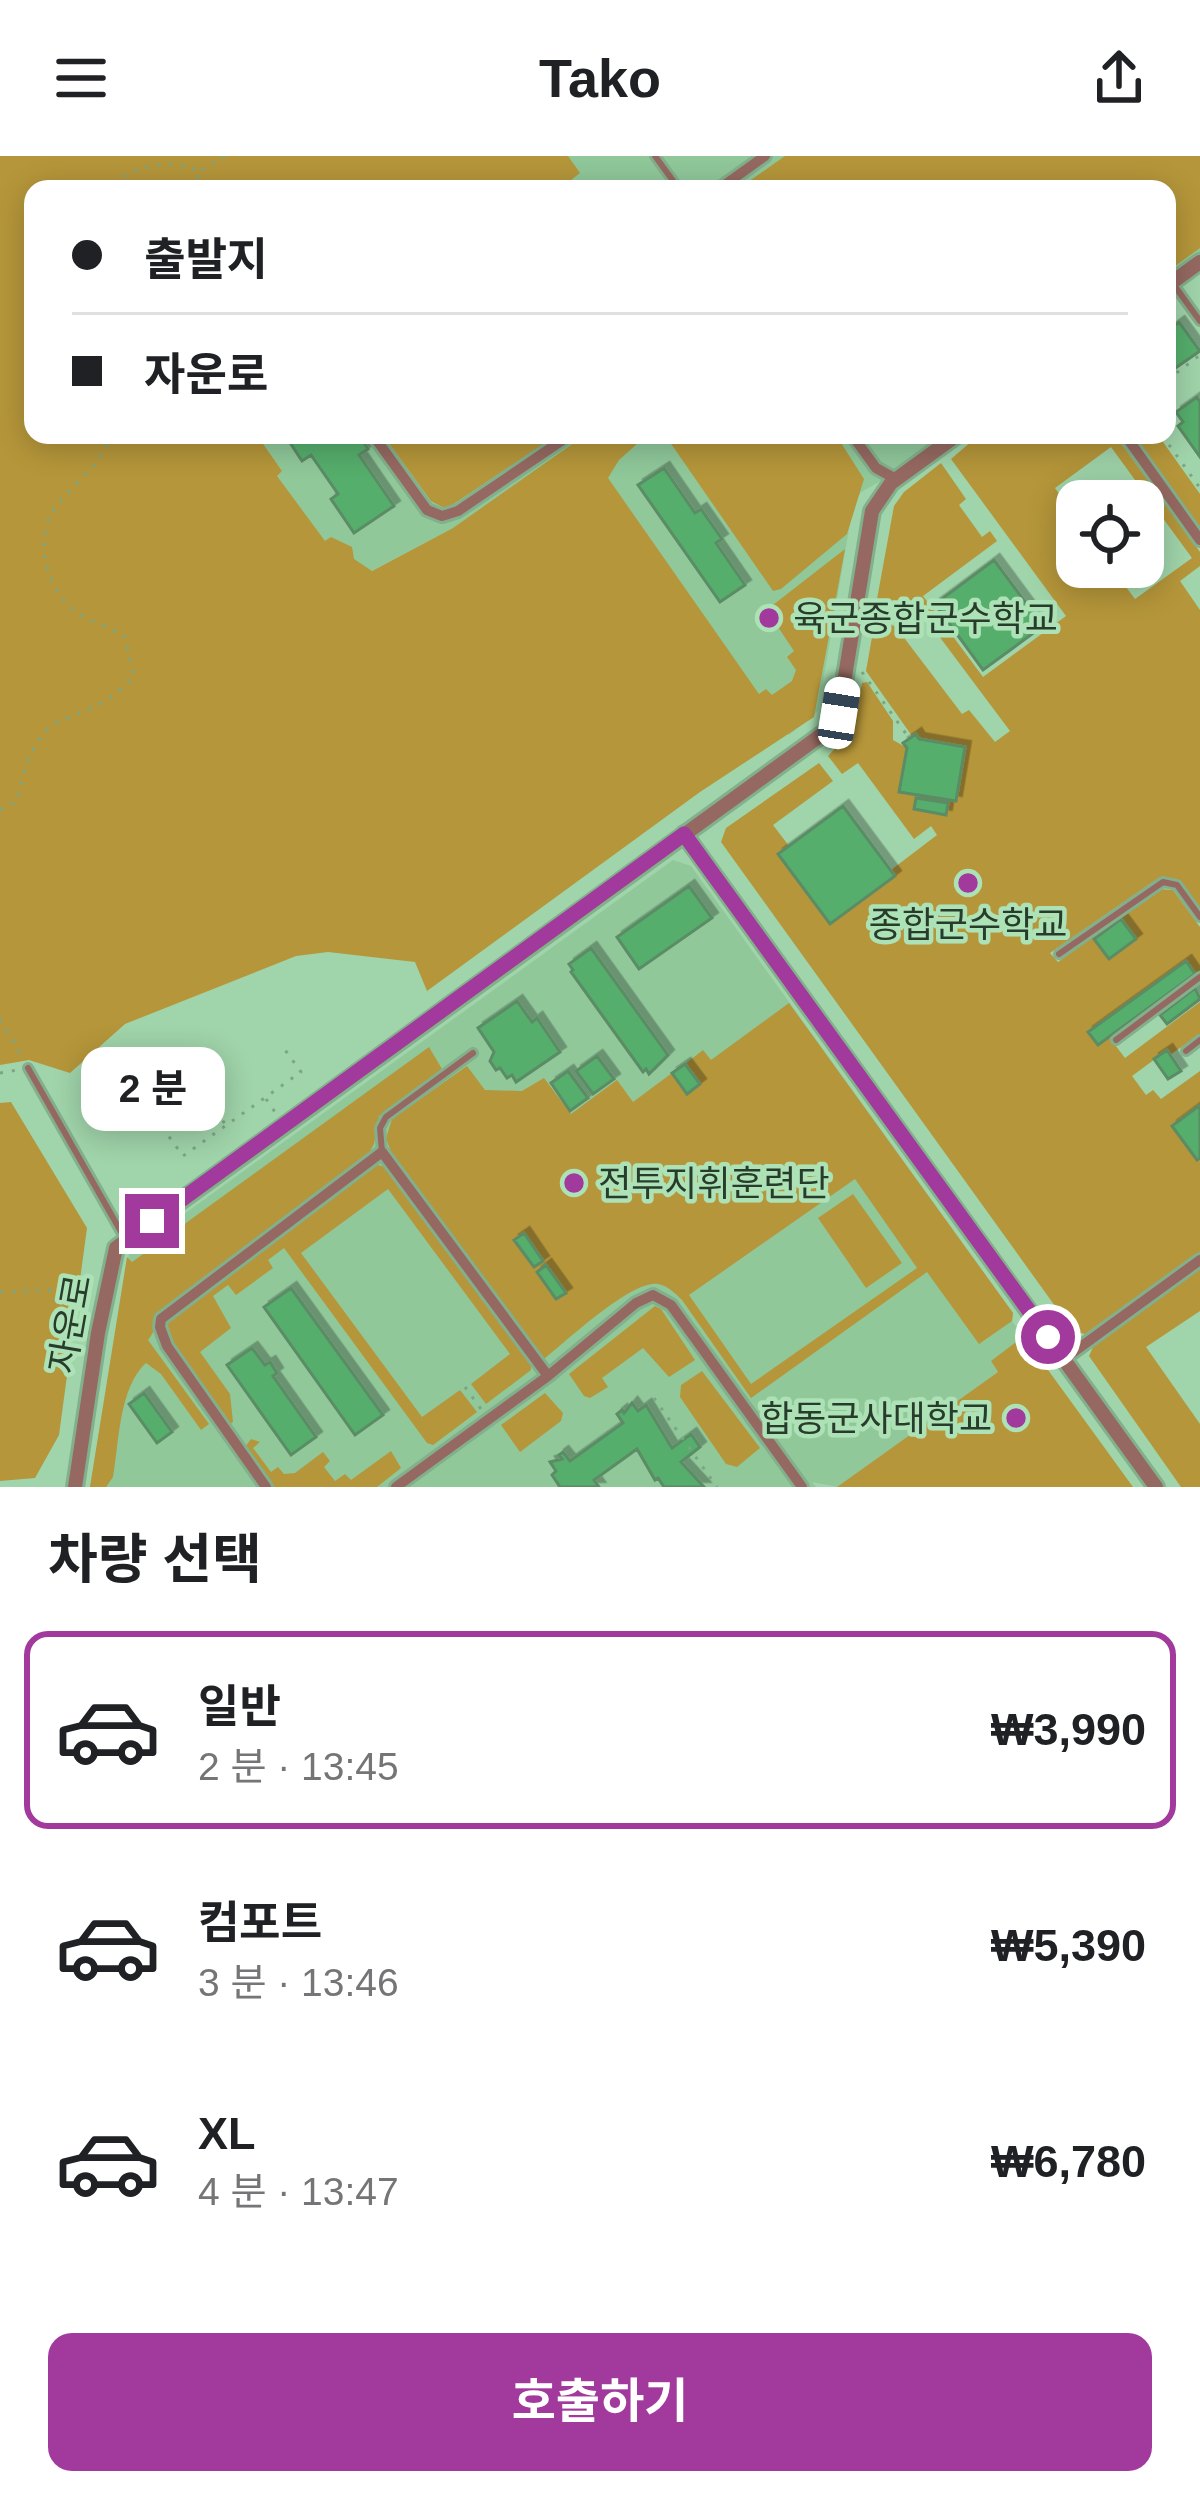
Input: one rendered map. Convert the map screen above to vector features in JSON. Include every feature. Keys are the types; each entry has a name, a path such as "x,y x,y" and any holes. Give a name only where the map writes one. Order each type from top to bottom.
{"street":[{"path":"732,180 765,156"},
{"path":"380,444 428,510 442,517 557,444"},
{"path":"859,444 876,468 896,478"},
{"path":"876,503 896,478 944,444"},
{"path":"1131,444 1200,540"},
{"path":"876,468 876,503"},
{"name":"자운로","path":"75,1487 114,1252 810,745 835,722 876,503"},
{"path":"684,834 1156,1487"},
{"path":"266,1487 167,1346 161,1319 382,1151 548,1376"},
{"path":"1064,1359 1200,1260"},
{"path":"397,1487 646,1297 663,1297 802,1487"}],"lane":[{"path":"1176,291 1200,321"},
{"path":"1059,954 1163,882 1177,885 1200,917"},
{"path":"1116,1040 1200,976"},
{"path":"1186,1051 1200,1040"},
{"path":"382,1151 380,1128 386,1117 473,1053"},
{"path":"28,1068 126,1239"}],"path":[{"path":"196,180 200,171 225,156"},
{"path":"115,180 163,160 183,161 200,171"},
{"path":"0,810 17,801 26,758 40,733 58,719 99,706 134,676 124,634 79,614 44,566 46,523 90,472 107,444"},
{"path":"1168,444 1200,488"},
{"path":"862,672 910,738"},
{"path":"0,1019 28,1068 0,1073"},
{"path":"162,1126 183,1156 301,1072 283,1047"},
{"path":"265,1098 275,1112"},
{"path":"209,1101 226,1125"},
{"path":"0,1292 52,1290 67,1328 98,1333"},
{"path":"465,1387 482,1411"},
{"path":"654,1398 717,1487"}],"shaded area":[{"path":"0,156 568,156 580,173 571,180 24,180 24,444 263,444 282,471 277,476 325,541 331,537 352,547 354,559 372,571 453,528 572,444 637,444 608,478 759,694 766,689 772,695 792,681 796,670 787,657 794,651 770,615 762,619 760,615 845,549 814,717 700,792 427,991 415,962 328,952 296,956 125,1024 70,1073 29,1060 0,1065"},
{"path":"534,156 1200,156 1200,257 1176,274 1176,180 529,180"},
{"path":"785,156 1200,156 1200,248 1176,265 1176,180 751,180"},
{"name":"육군종합군수학교","path":"263,444 937,444 861,492 853,505 818,711 789,735 737,664 453,528 371,571 325,542 276,476 282,471"},
{"path":"390,444 544,444 446,509 431,501"},
{"path":"671,444 842,444 864,479 847,534 773,591"},
{"name":"종합군수학교","path":"968,444 1122,444 1148,480 1135,480 1111,447 1066,480 1056,480 1056,588 1127,588 1135,599 1150,588 1164,588 1164,578 1192,558 1164,520 1164,502 1200,552 1200,566 1180,581 1200,610 1200,909 1182,884 1160,877 1050,953 1058,962 1159,889 1173,890 1200,927 1200,971 1195,974 1185,961 1089,1032 1109,1037 1125,1058 1200,1002 1200,1034 1132,1076 1146,1095 1153,1090 1161,1099 1200,1071 1200,1105 1172,1126 1200,1158 1200,1252 1085,1334 1073,1331 721,842 726,828 819,763 833,781 773,825 789,846 779,855 831,924 894,877 891,870 937,835 931,826 914,839 858,763 842,774 828,756 853,729 862,683 867,682 893,721 893,740 907,748 900,791 956,800 965,747 912,736 866,671 875,620 910,631 905,639 962,714 969,710 995,742 1010,731 921,612 908,618 875,610 894,506 941,463 966,499 959,505 982,537 990,531 997,541 923,596 983,677 1066,616 951,459"},
{"path":"1137,444 1164,444 1200,494 1200,531"},
{"name":"전투지휘훈련단","path":"673,860 691,866 1013,1313 1012,1321 1027,1341 991,1361 998,1372 837,1487 812,1482 816,1487 90,1487 129,1254"},
{"path":"789,1003 1013,1313 1012,1321 979,1344 927,1272 751,1398 682,1300 658,1284 616,1301 544,1359 391,1152 386,1138 392,1119 467,1066 485,1090 522,1091 544,1078 571,1114 617,1080 633,1102 672,1073 687,1094 700,1084 685,1064 703,1050 711,1060","holes":["855,1179 917,1268 751,1384 689,1295"]},
{"path":"429,1047 442,1069 379,1116 367,1157 161,1312 148,1340 209,1424 201,1430 161,1374 146,1363 125,1401 113,1477 106,1487 90,1487 127,1257 132,1262"},
{"path":"11,1102 87,1228 59,1435 35,1478 0,1481 0,1103"},
{"path":"377,1165 391,1168 531,1370 486,1404 471,1384 510,1354 388,1189 301,1253 422,1417 460,1390 477,1412 433,1445 427,1443 284,1248 268,1260 273,1268 236,1295 228,1285 213,1296 231,1328 200,1352 230,1394 233,1422 228,1426 169,1345 163,1320"},
{"path":"853,1194 902,1263 866,1288 818,1218"},
{"path":"1200,1268 1200,1311 1146,1347 1200,1424 1200,1487 1181,1487 1089,1356 1094,1345"},
{"path":"655,1306 695,1360 669,1377 643,1348 602,1378 608,1387 590,1398 584,1396 569,1374"},
{"name":"합동군사대학교","path":"1020,1339 1027,1341 1133,1487 837,1487 998,1372 991,1361"},
{"path":"702,1371 760,1448 737,1467 726,1464 680,1397 681,1385"},
{"path":"545,1393 563,1413 561,1421 520,1452 501,1425"},
{"path":"251,1439 260,1442 253,1448 271,1472 278,1467 284,1474 295,1473 323,1452 330,1461 324,1467 335,1481 345,1474 351,1480 391,1451 401,1468 377,1487 274,1487 245,1447"}],"building":[{"path":"1179,322 1200,351 1176,368"},
{"path":"1197,397 1200,457 1178,426 1183,422 1176,412"},
{"path":"291,444 365,444 368,449 359,455 394,506 354,533 331,499 338,494 311,455 302,461"},
{"path":"664,468 695,513 701,509 722,539 716,543 745,585 720,602 638,485"},
{"path":"994,560 1043,626 983,670 935,604"},
{"path":"916,734 919,739 965,747 956,801 899,792 907,748 903,743"},
{"path":"916,798 948,803 946,815 914,809"},
{"path":"843,806 895,876 830,924 778,854"},
{"path":"689,886 712,918 639,969 617,937"},
{"path":"1121,919 1136,939 1109,959 1094,939"},
{"path":"591,948 668,1055 649,1074 571,972 569,964"},
{"path":"1186,961 1195,974 1098,1045 1088,1032"},
{"path":"1195,988 1200,999 1167,1024 1160,1015"},
{"path":"517,1001 532,1022 537,1018 560,1052 516,1082 512,1075 507,1078 500,1068 496,1070 490,1061 494,1052 478,1028"},
{"path":"1167,1050 1181,1071 1168,1079 1154,1059"},
{"path":"597,1056 614,1079 593,1094 576,1071"},
{"path":"685,1064 700,1084 687,1094 672,1073"},
{"path":"568,1071 588,1098 570,1111 551,1083"},
{"path":"1200,1105 1200,1158 1197,1160 1172,1126"},
{"path":"524,1233 543,1261 534,1267 514,1240"},
{"path":"546,1265 566,1293 556,1299 537,1272"},
{"path":"291,1288 383,1415 355,1435 264,1307"},
{"path":"252,1348 265,1365 270,1362 277,1373 273,1376 316,1437 291,1455 227,1365"},
{"path":"144,1393 172,1432 157,1443 129,1404"},
{"path":"632,1403 638,1411 646,1405 672,1448 691,1434 700,1447 681,1462 704,1487 664,1487 637,1449 594,1480 599,1487 560,1487 550,1462 562,1459 563,1452 570,1461 623,1423 617,1414"}],"place":[{"name":"육군종합군수학교","path":"769,618"},
{"name":"종합군수학교","path":"968,883"},
{"name":"전투지휘훈련단","path":"574,1183"},
{"name":"합동군사대학교","path":"1016,1418"}],"route":[{"path":"152,1221 684,834 1048,1337"}]}
